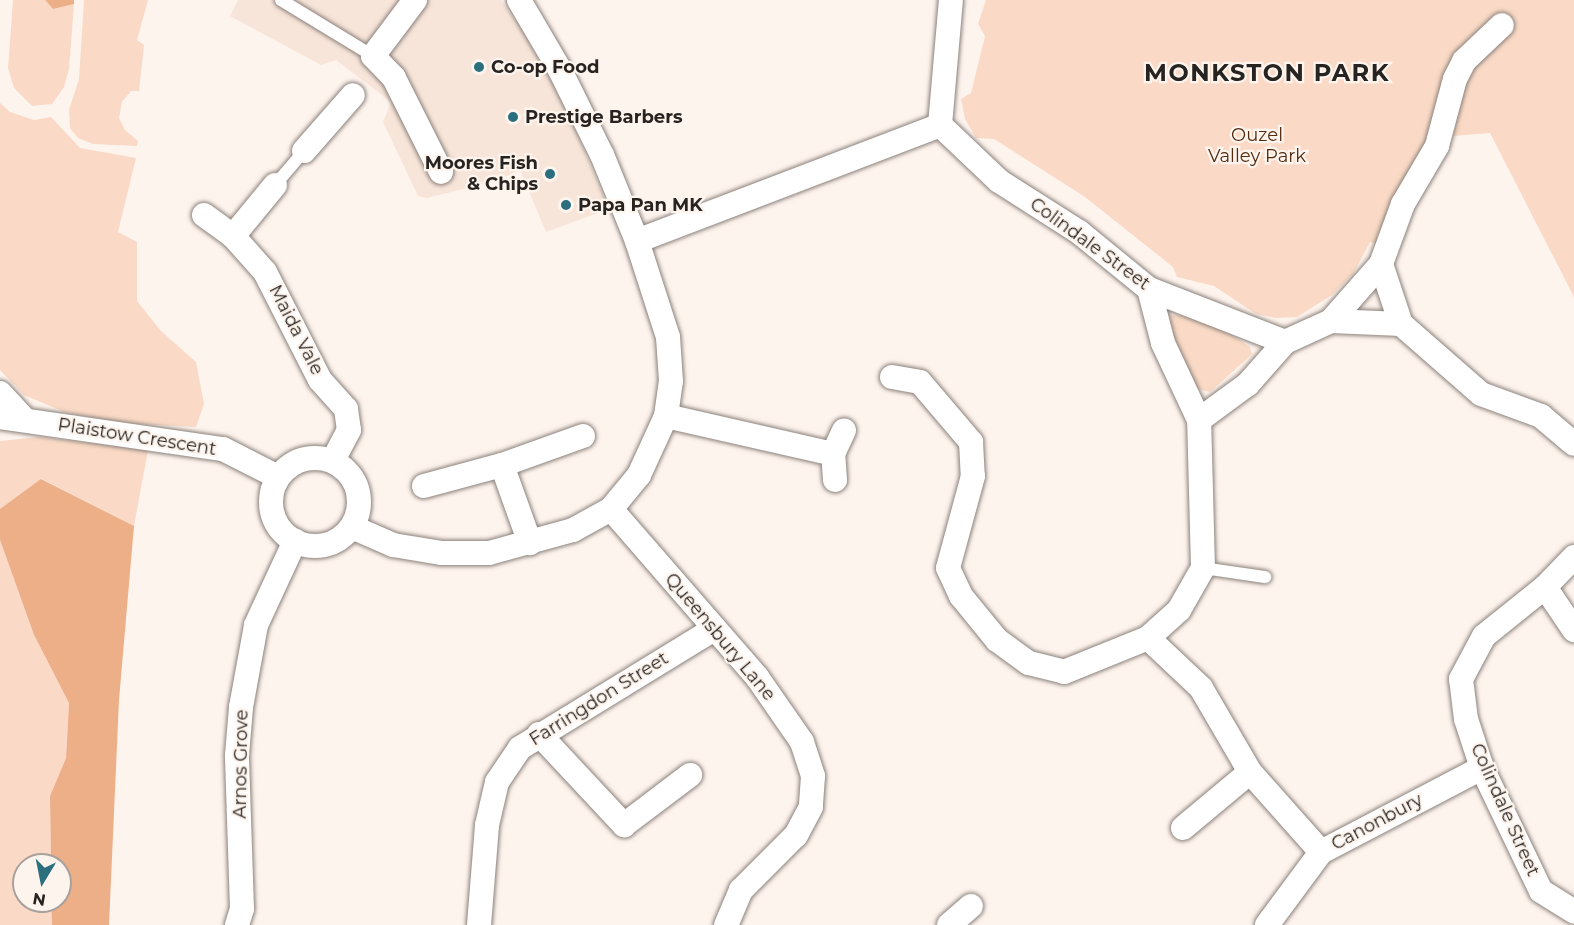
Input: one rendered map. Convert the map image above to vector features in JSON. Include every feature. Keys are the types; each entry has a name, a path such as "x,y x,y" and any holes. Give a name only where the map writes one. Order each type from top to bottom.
{"street":[{"path":"415,0 374,56 394,78 441,172"},
{"path":"352,527 393,545 442,553 489,553 573,530 612,509 639,475 666,416 671,381 668,337 636,241 602,155 560,70 519,0"},
{"path":"636,241 940,124 940,95 953,2"},
{"path":"1199,420 1248,384 1285,342 1331,321 1380,264 1403,204 1437,146 1455,79 1476,48 1502,25"},
{"path":"304,151 352,95"},
{"name":"Colindale Street","path":"940,124 999,181 1079,232 1149,289 1285,342"},
{"path":"233,236 275,185"},
{"name":"Maida Vale","path":"204,214 233,236 265,272 320,380 346,409 349,430 333,460"},
{"path":"1380,264 1401,324 1481,394 1541,416 1574,444"},
{"path":"892,377 920,382 970,441 973,476 948,568 961,596 997,640 1029,663 1064,672 1148,638 1179,610 1203,568 1199,420 1163,343 1149,289"},
{"path":"1331,321 1401,324"},
{"path":"0,393 25,420"},
{"path":"666,416 697,420 833,454"},
{"name":"Plaistow Crescent","path":"0,417 223,449 278,477"},
{"path":"835,480 833,454 844,430"},
{"path":"424,486 502,465 583,436"},
{"path":"302,459 333,460 348,472 358,489 360,502 352,527 332,543 314,546 295,541 283,532 271,506 278,477 302,459"},
{"path":"502,465 530,543"},
{"name":"Queensbury Lane","path":"612,509 757,677 802,742 813,776 811,807 796,835 741,890 726,925"},
{"name":"Arnos Grove","path":"237,925 242,909 239,717 256,625 295,541"},
{"name":"Colindale Street","path":"1574,557 1545,587 1484,636 1461,679 1466,719 1482,768 1541,891 1574,912"},
{"path":"1545,587 1574,630"},
{"name":"Farringdon Street","path":"479,925 486,875 487,825 497,782 520,748 539,734 714,629"},
{"path":"1148,638 1201,687 1250,772 1321,852"},
{"path":"539,734 624,825 690,775"},
{"name":"Canonbury","path":"1267,925 1321,852 1482,768"},
{"path":"1183,828 1250,772"},
{"path":"949,925 970,906"}],"lane":[{"path":"281,0 374,56"},
{"path":"275,185 304,151"},
{"path":"1203,568 1265,577"}],"shaded area":[{"path":"45,0 74,0 74,4 53,9"},
{"path":"238,0 411,0 422,9 428,0 501,0 551,72 609,209 546,232 520,170 496,181 427,198 418,196 383,122 391,102 336,60 321,65 230,16"},
{"path":"41,479 134,526 119,700 109,925 52,925 52,913 72,913 72,853 51,853 50,796 66,758 69,703 34,635 0,540 0,509"}],"green space":[{"path":"13,0 45,0 53,9 74,4 69,69 64,87 52,104 32,106 14,88 8,68"},
{"path":"84,0 148,0 137,40 144,45 139,91 131,91 122,102 119,118 125,130 138,141 137,146 93,144 78,138 70,128 69,110 79,79"},
{"name":"Ouzel Valley Park","path":"986,0 1574,0 1574,297 1490,133 1453,136 1463,80 1474,58 1505,30 1499,21 1454,60 1432,135 1398,193 1378,244 1370,242 1353,274 1332,295 1297,317 1277,318 1256,314 1214,286 1177,277 1173,267 1085,197 994,139 976,138 965,119 961,99 971,93 985,36 978,24"},
{"path":"0,103 10,112 34,120 51,117 80,148 136,158 118,232 137,242 137,301 161,331 196,362 204,404 196,427 117,423 64,412 24,395 0,370"},
{"path":"1166,315 1190,316 1215,324 1250,347 1252,354 1210,392 1198,389 1188,382"},
{"path":"39,437 148,450 134,526 42,479 0,509 0,441"},
{"path":"0,540 34,635 69,703 66,758 50,796 51,853 12,853 12,913 52,913 52,925 0,925"}],"place":[{"name":"Co-op Food","path":"479,67"},
{"name":"Prestige Barbers","path":"513,117"},
{"name":"Moores Fish & Chips","path":"550,174"},
{"name":"Papa Pan MK","path":"566,205"}],"district":[{"name":"MONKSTON PARK","path":"1267,73"}]}
